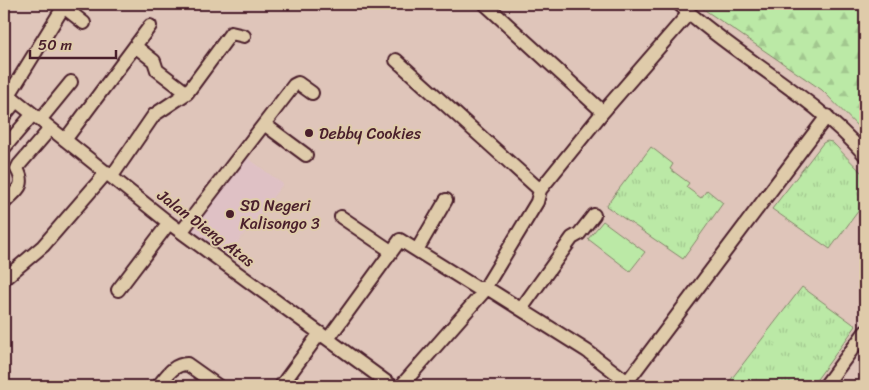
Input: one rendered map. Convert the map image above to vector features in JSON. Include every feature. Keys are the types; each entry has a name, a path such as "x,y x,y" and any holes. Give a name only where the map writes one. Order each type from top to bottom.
{"street":[{"path":"485,4 603,112"},
{"path":"678,4 842,128 865,155"},
{"path":"4,116 10,96 62,5 84,23"},
{"path":"401,386 487,288 488,282 537,202 540,190 603,112 689,13"},
{"path":"65,140 150,26"},
{"path":"4,278 43,246 109,174 154,115 187,93 231,32 244,36"},
{"path":"135,46 154,61 157,70 187,93"},
{"path":"396,60 540,190"},
{"path":"4,148 71,82"},
{"path":"182,231 296,84 312,93"},
{"name":"Jalan Dieng Atas","path":"10,96 169,223 324,336 376,382 392,386"},
{"path":"281,386 324,336 400,240 477,288 487,288 587,351 630,384 827,116"},
{"path":"264,124 306,155"},
{"path":"4,203 22,184 22,179 17,169 19,165 50,128"},
{"path":"417,250 446,200"},
{"path":"521,310 572,238 579,234 594,215"},
{"path":"341,217 391,251"},
{"path":"118,290 169,223"},
{"path":"825,386 865,332"},
{"path":"158,386 176,366 187,364 218,386"}],"shaded area":[{"name":"SD Negeri Kalisongo 3","path":"245,156 283,184 226,257 189,229"}],"green space":[{"path":"696,4 865,4 865,134 822,90"},
{"path":"827,141 832,142 865,176 865,202 830,249 772,209 823,143"},
{"path":"651,147 673,164 670,169 689,183 686,187 701,198 707,190 723,203 683,259 606,206"},
{"path":"603,221 645,252 630,271 588,239"},
{"path":"802,287 856,326 812,386 726,386"}],"place":[{"name":"Debby Cookies","path":"309,133"},
{"name":"SD Negeri Kalisongo 3","path":"230,214"}]}
